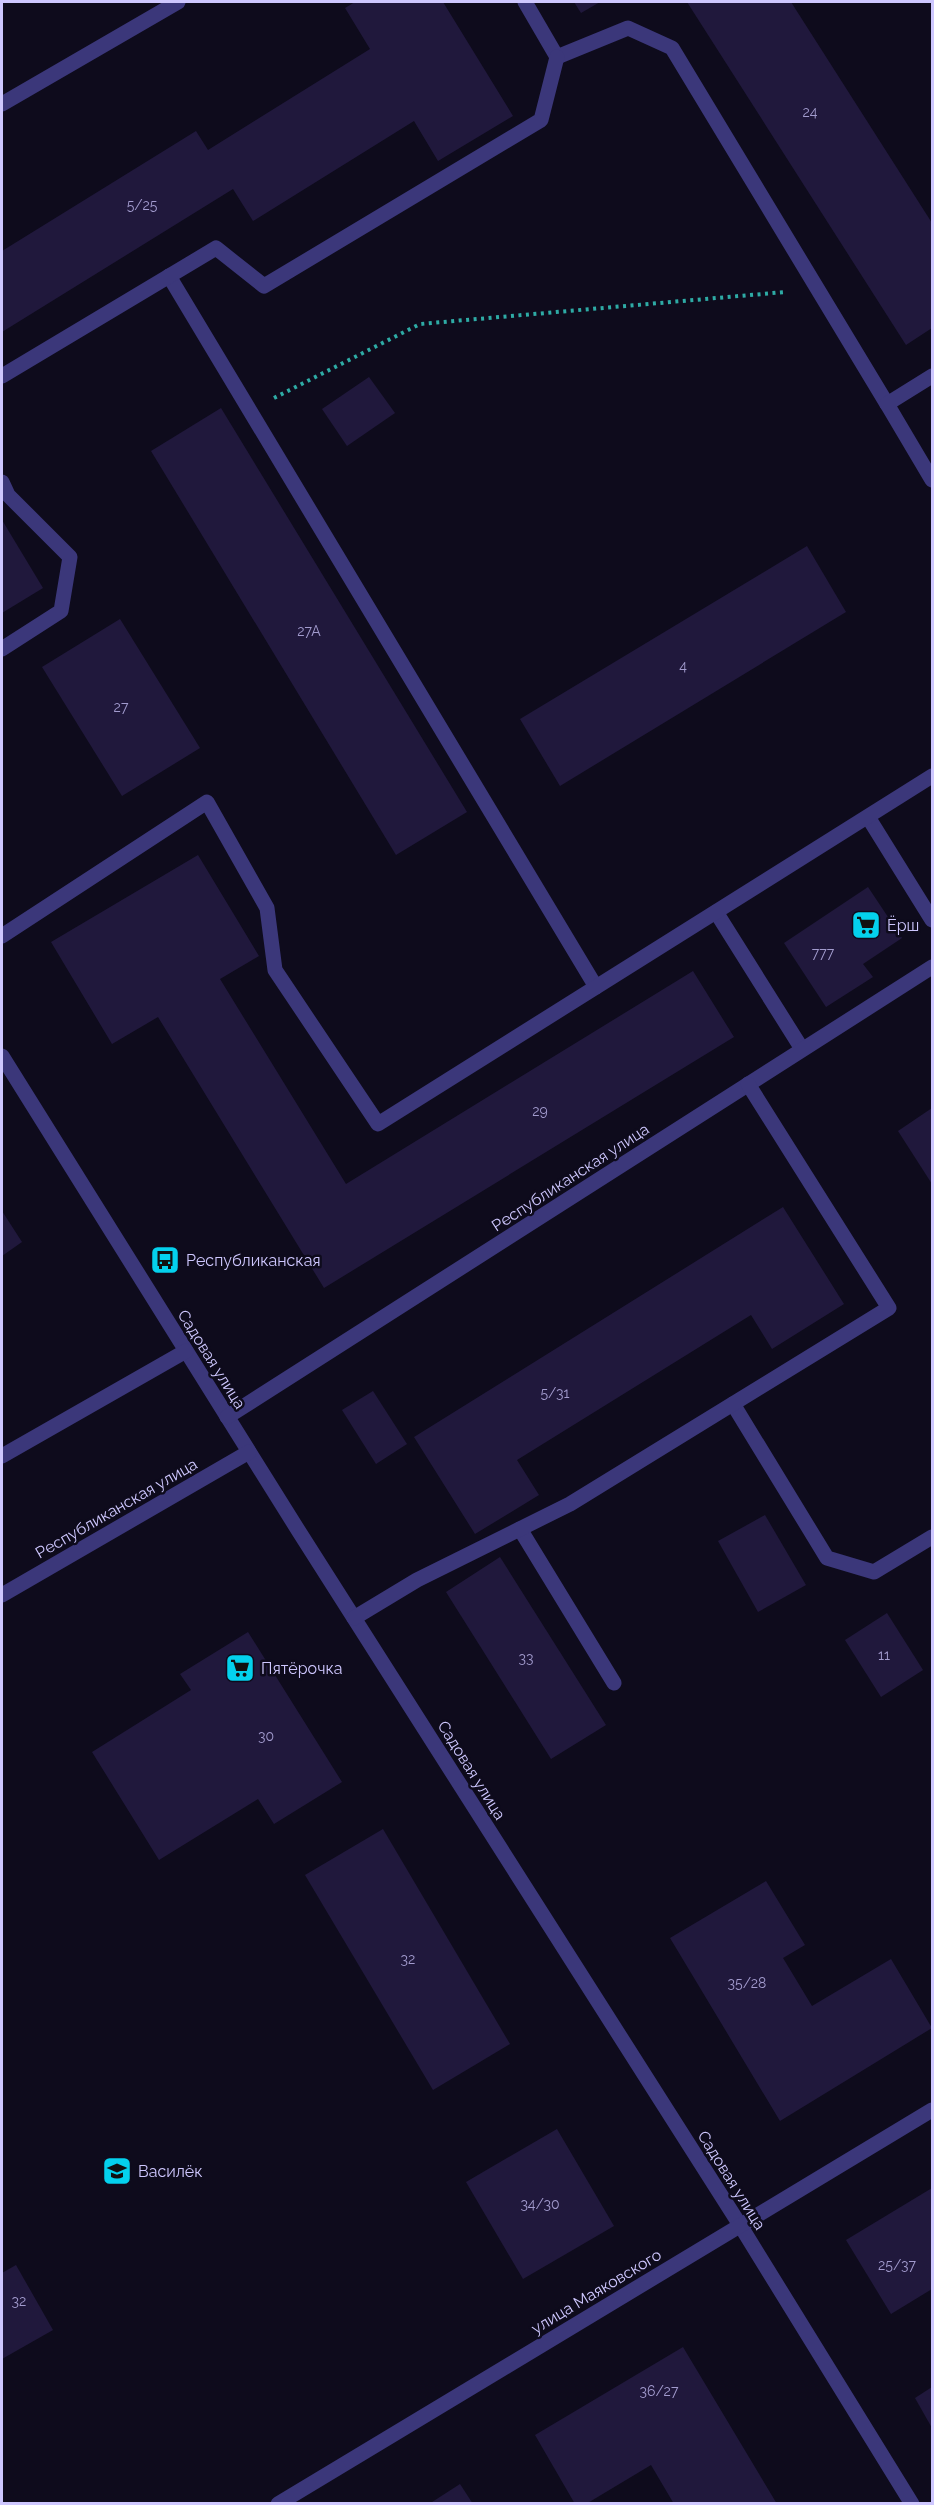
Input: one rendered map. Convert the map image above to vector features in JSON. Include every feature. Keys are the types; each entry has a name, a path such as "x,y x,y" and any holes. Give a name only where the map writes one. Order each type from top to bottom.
{"street":[{"path":"2,104 178,2"},
{"path":"2,376 216,248 264,286 541,120 556,57 525,2"},
{"path":"556,57 628,28 672,48 933,480"},
{"path":"169,276 596,987"},
{"path":"887,404 933,376"},
{"path":"2,483 8,495 70,557 61,611 2,649"},
{"path":"2,936 207,802 267,908 275,970 378,1124 933,776"},
{"path":"867,817 933,920"},
{"path":"716,912 802,1049"},
{"name":"Республиканская улица","path":"228,1417 933,967"},
{"name":"Садовая улица","path":"2,1056 249,1452 740,2226 912,2504"},
{"path":"354,1618 417,1580 570,1504 889,1308 748,1084"},
{"path":"2,1456 186,1351"},
{"path":"733,1404 827,1558 874,1572 933,1537"},
{"name":"Республиканская улица","path":"2,1596 249,1452"},
{"path":"520,1529 614,1683"},
{"name":"улица Маяковского","path":"278,2504 933,2110"}],"path":[{"path":"250,410 420,324 818,289"}],"building":[{"path":"355,2 443,2 513,116 438,161 414,121 253,221 233,189 2,332 2,251 196,131 208,150 370,49 345,8"},
{"path":"574,2 600,2 581,13"},
{"path":"687,2 791,2 932,223 932,328 906,345"},
{"path":"369,377 395,413 347,446 322,409"},
{"path":"221,408 467,812 396,855 151,451"},
{"path":"2,520 43,588 2,613"},
{"path":"807,546 846,612 560,786 520,719"},
{"path":"120,619 200,748 122,796 42,667"},
{"path":"198,855 259,956 220,979 346,1184 693,971 734,1037 324,1288 158,1017 112,1044 51,942"},
{"path":"868,887 902,938 863,964 873,977 826,1007 784,943"},
{"path":"932,1108 932,1184 898,1131"},
{"path":"783,1207 844,1304 772,1349 751,1315 517,1460 539,1495 475,1534 414,1437"},
{"path":"2,1211 22,1242 2,1256"},
{"path":"373,1391 407,1444 376,1464 342,1410"},
{"path":"765,1515 806,1585 758,1612 718,1541"},
{"path":"500,1557 606,1725 551,1759 446,1592"},
{"path":"887,1613 923,1670 881,1697 845,1640"},
{"path":"248,1632 342,1782 274,1824 258,1799 159,1860 92,1752 191,1690 180,1674"},
{"path":"383,1829 510,2044 433,2090 305,1875"},
{"path":"766,1881 805,1945 783,1958 812,2006 891,1959 932,2028 780,2121 670,1938"},
{"path":"557,2129 614,2226 523,2279 466,2182"},
{"path":"932,2188 932,2289 891,2314 846,2240"},
{"path":"16,2265 53,2330 2,2359 2,2273"},
{"path":"683,2347 777,2504 674,2504 651,2465 586,2504 575,2504 535,2435"},
{"path":"932,2387 932,2428 915,2398"},
{"path":"460,2484 473,2504 429,2504"}],"place":[{"name":"Ёрш","path":"866,925"},
{"name":"Республиканская","path":"165,1260"},
{"name":"Пятёрочка","path":"240,1668"},
{"name":"Василёк","path":"117,2171"}]}
